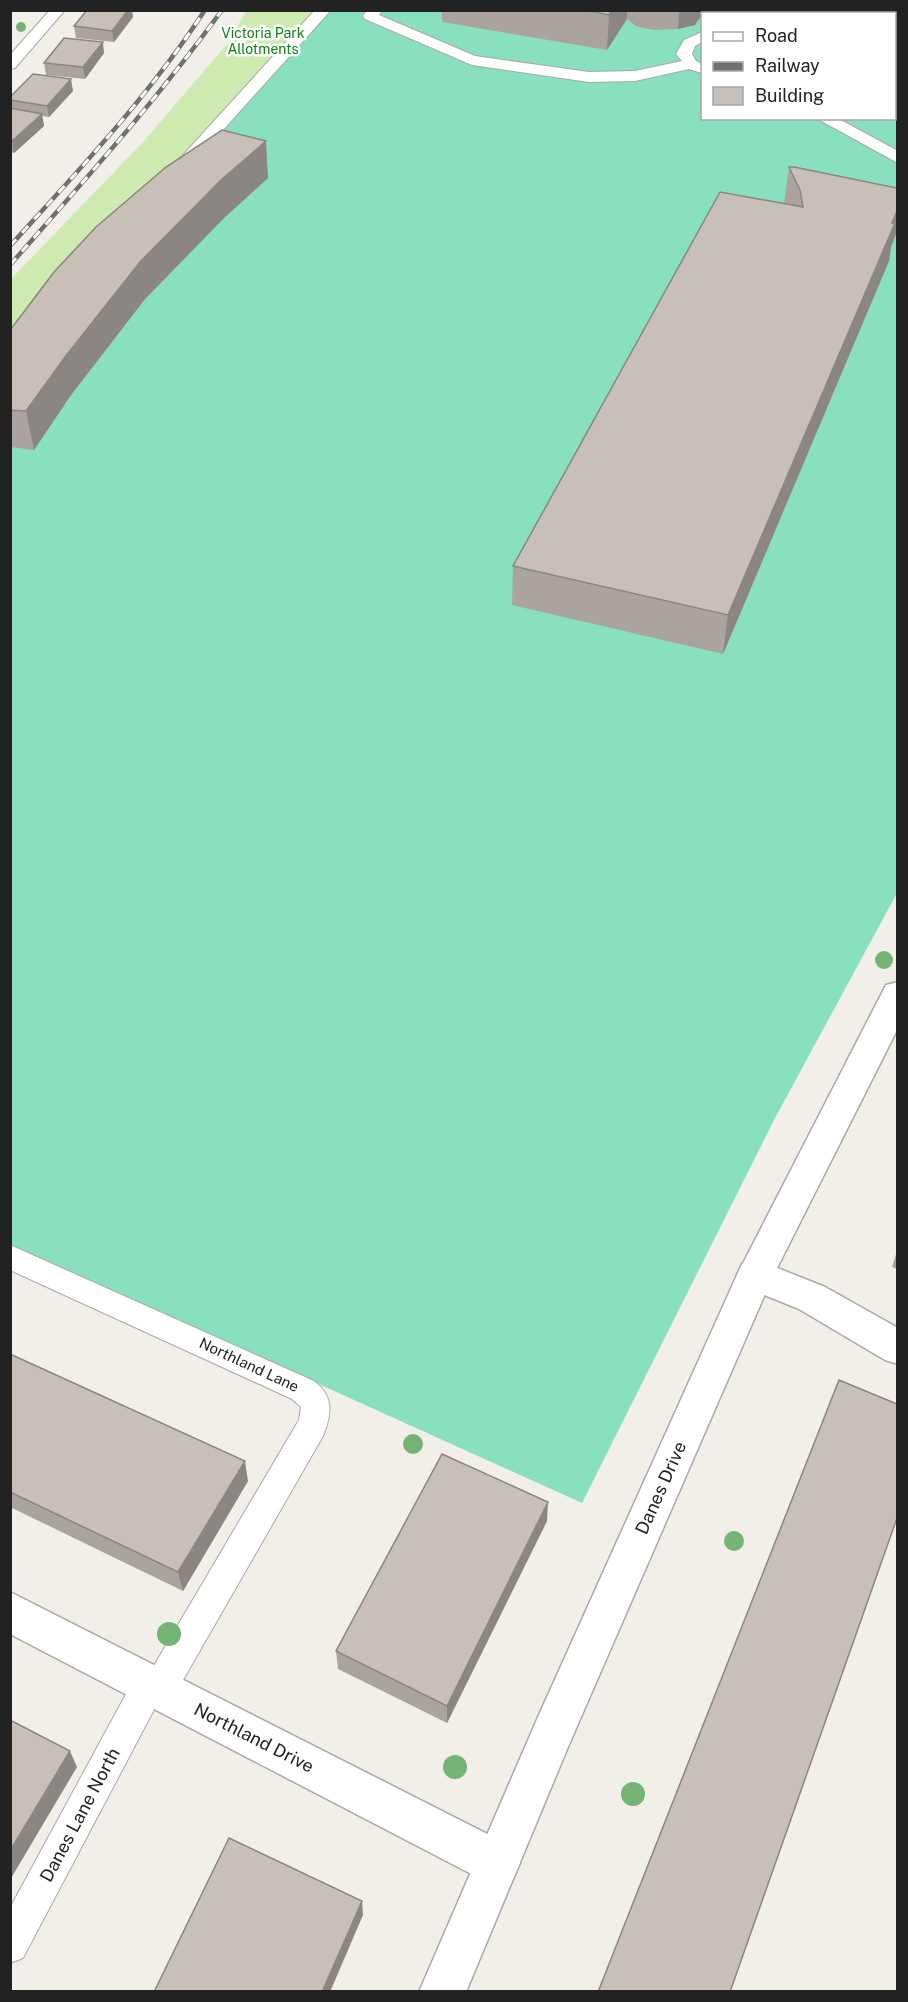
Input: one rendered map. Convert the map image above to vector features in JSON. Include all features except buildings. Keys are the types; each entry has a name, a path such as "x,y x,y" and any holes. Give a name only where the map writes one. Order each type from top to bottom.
{"street":[{"name":"Danes Drive","path":"442,1992 755,1275 897,994"},
{"path":"755,1275 812,1298 897,1348"},
{"name":"Northland Drive","path":"10,1612 497,1863"}],"lane":[{"path":"10,65 58,10"},
{"path":"171,177 324,10"},
{"path":"375,10 370,16 472,60 589,77 635,76 697,67"},
{"path":"697,67 684,54 689,44 701,38"},
{"path":"828,120 897,158"},
{"name":"Northland Lane","path":"10,1257 303,1390 312,1396 317,1406 312,1426 154,1687"},
{"name":"Danes Lane North","path":"10,1945 154,1687"}],"green space":[{"name":"Victoria Park Allotments","path":"246,11 330,11 11,361 11,279 143,142 229,42"},
{"path":"330,11 897,11 897,893 774,1120 582,1503 11,1245 11,361"}],"railway":[{"path":"10,246 137,102 205,10"},
{"path":"10,265 146,108 222,10"}]}
